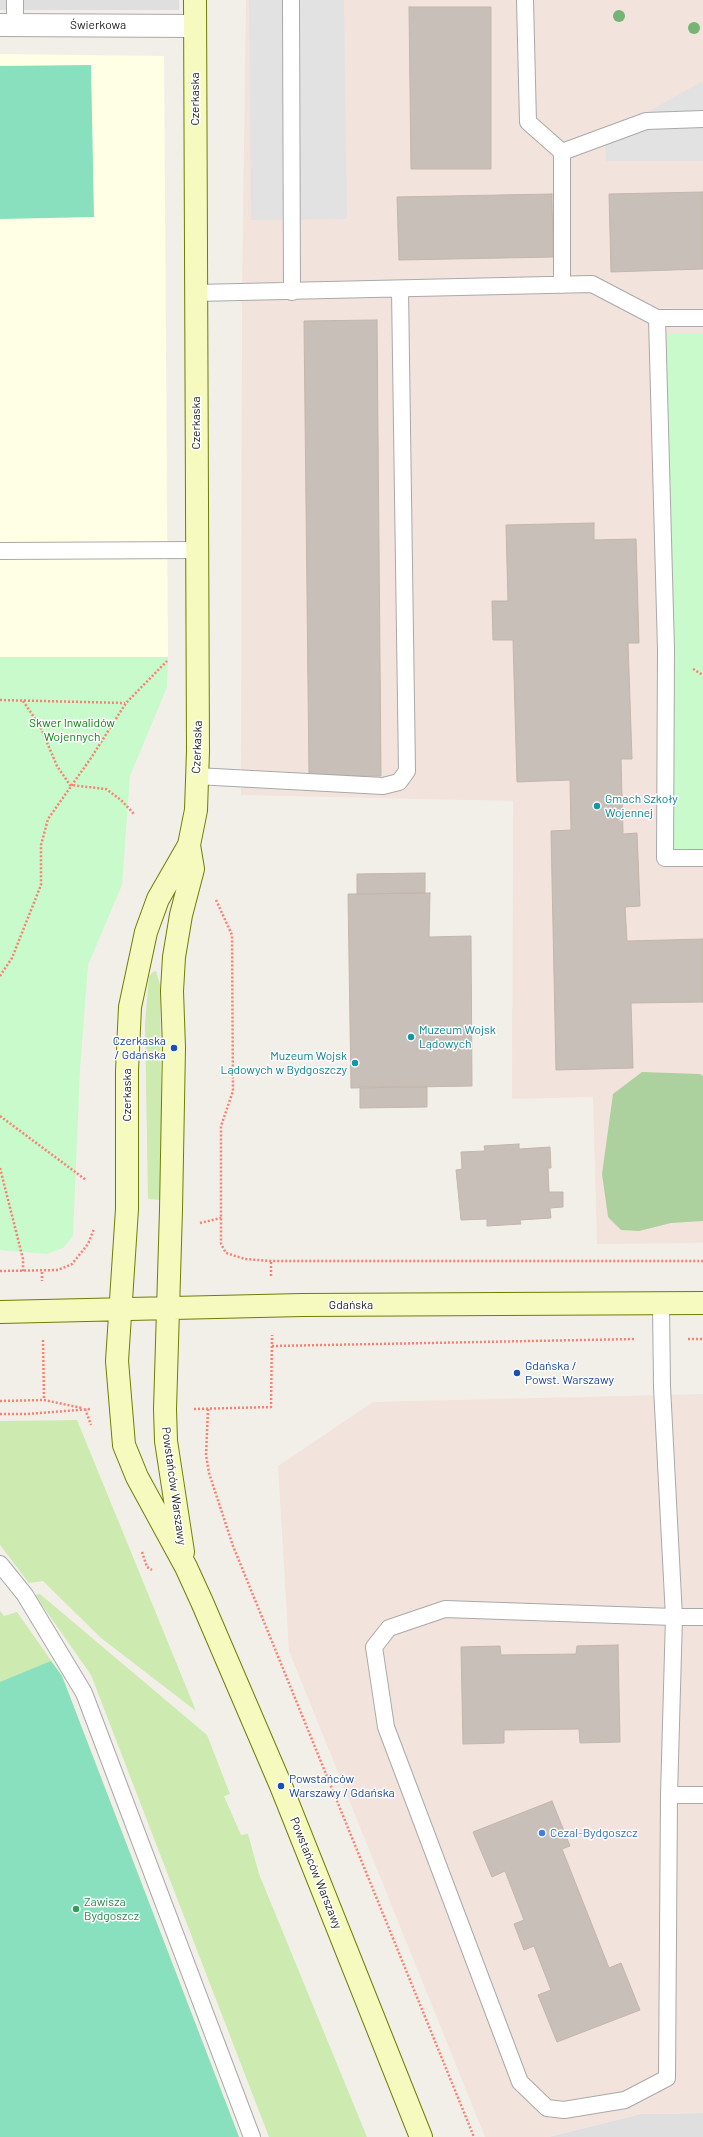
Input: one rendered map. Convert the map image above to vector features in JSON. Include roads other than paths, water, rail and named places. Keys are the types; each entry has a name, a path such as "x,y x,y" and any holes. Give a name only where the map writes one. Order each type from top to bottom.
{"street":[{"name":"Czerkaska","path":"119,1310 128,1209 127,1071 130,1007 146,932 158,899 189,845 196,810 198,751 195,0"},
{"name":"Świerkowa","path":"8,25 195,26"},
{"name":"Czerkaska","path":"168,1309 172,1179 174,957 181,915 194,869 189,845"},
{"name":"Gdańska","path":"0,1312 302,1305 703,1303"},
{"name":"Powstańców Warszawy","path":"168,1309 166,1440 186,1567"},
{"name":"Powstańców Warszawy","path":"119,1310 118,1377 124,1445 137,1477 186,1567 281,1786 421,2137"}],"lane":[{"path":"8,25 15,0"},
{"path":"290,0 292,292"},
{"path":"525,0 528,122 562,152 562,284"},
{"path":"562,152 646,121 703,119"},
{"path":"196,293 592,284 657,318 703,318"},
{"path":"196,776 383,786 399,782 407,771 400,288"},
{"path":"657,318 666,650 665,858 703,858"},
{"path":"0,551 197,550"},
{"path":"660,1304 660,1339 674,1617 669,1795 666,2078 625,2100 564,2110 547,2108 520,2082 386,1727 374,1647 389,1628 445,1609 674,1617 703,1617"},
{"path":"0,1564 25,1595 84,1693 252,2137"},
{"path":"669,1795 703,1795"}],"place":[{"name":"Gmach Szkoły Wojennej","path":"597,806"},
{"name":"Muzeum Wojsk Lądowych","path":"411,1037"},
{"name":"Czerkaska / Gdańska","path":"174,1048"},
{"name":"Muzeum Wojsk Lądowych w Bydgoszczy","path":"355,1063"},
{"name":"Gdańska / Powst. Warszawy","path":"517,1373"},
{"name":"Powstańców Warszawy / Gdańska","path":"281,1786"},
{"name":"Cezal-Bydgoszcz","path":"542,1833"},
{"name":"Zawisza Bydgoszcz","path":"76,1909"}],"park label":[{"name":"Skwer Inwalidów Wojennych","path":"72,730"}]}
